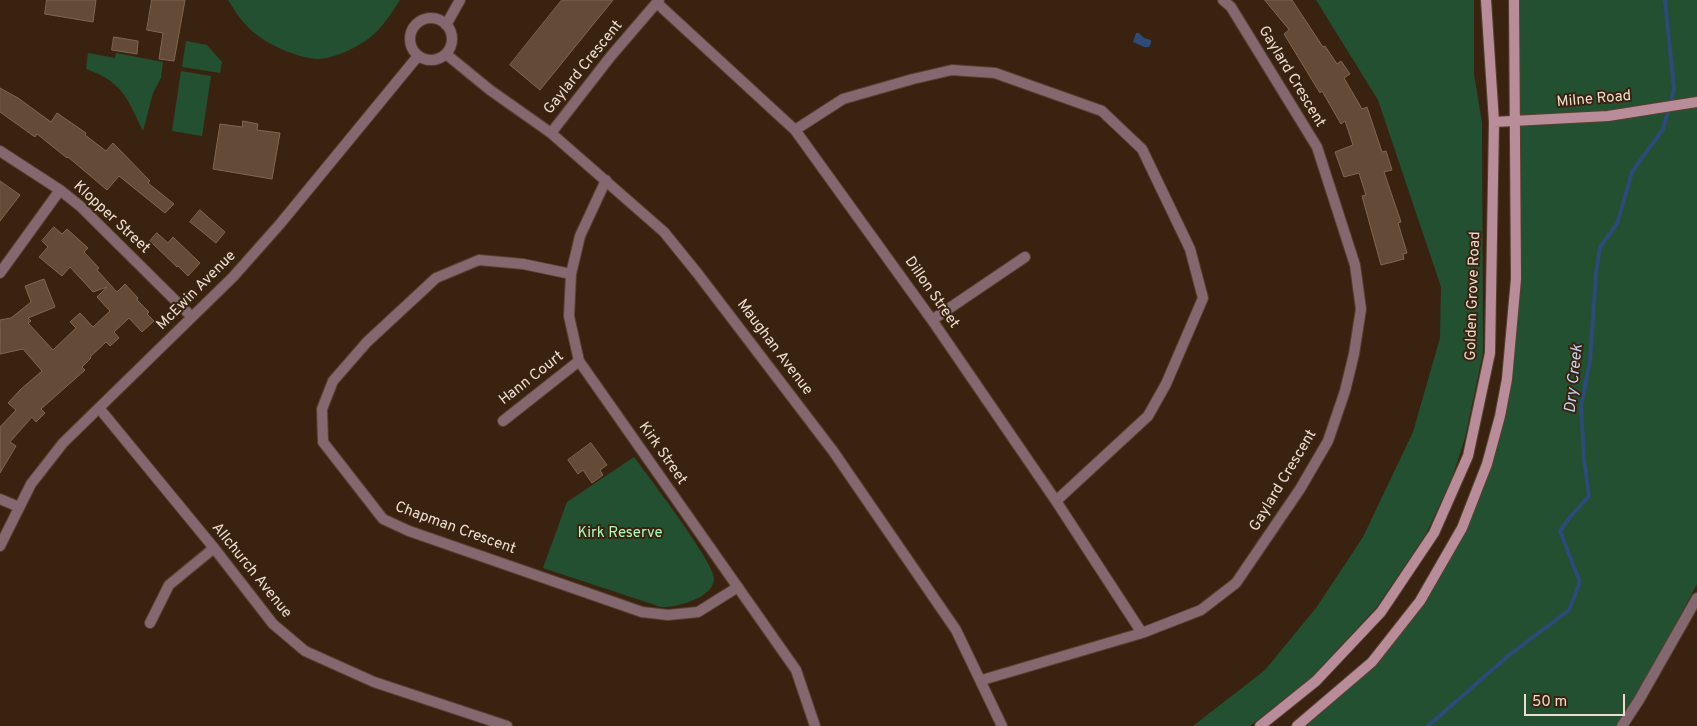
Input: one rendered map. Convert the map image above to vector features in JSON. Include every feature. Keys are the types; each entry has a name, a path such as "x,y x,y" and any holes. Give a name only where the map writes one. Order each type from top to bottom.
{"main road":[{"name":"Golden Grove Road","path":"1260,726 1316,681 1381,612 1434,532 1468,456 1490,353 1494,122 1486,0"},
{"path":"1297,726 1372,662 1420,601 1462,528 1488,464 1500,416 1506,378 1516,279 1514,0"},
{"name":"Milne Road","path":"1494,122 1608,116 1697,102"}],"street":[{"path":"446,25 460,0"},
{"name":"Gaylard Crescent","path":"982,680 1142,633 1201,610 1236,583 1300,489 1328,441 1345,391 1354,354 1361,309 1355,265 1317,147 1231,7 1223,0"},
{"name":"Gaylard Crescent","path":"552,133 658,1"},
{"name":"Dillon Street","path":"658,1 795,130 932,320 1056,501 1142,633"},
{"path":"426,19 433,19 446,25 451,36 451,42 446,54 436,60 418,56 410,39 415,26 426,19"},
{"name":"Maughan Avenue","path":"446,54 490,90 552,133 664,232 834,451 956,630 982,680 1002,726"},
{"name":"McEwin Avenue","path":"0,546 32,484 63,443 233,277 280,224 418,56"},
{"path":"795,130 843,99 952,70 995,73 1102,111 1142,149 1190,249 1203,298 1166,384 1148,416 1056,501"},
{"name":"Klopper Street","path":"0,151 60,190 80,206 192,317"},
{"name":"Kirk Street","path":"606,180 580,236 570,274 568,316 579,361 796,670 815,726"},
{"path":"0,274 60,190"},
{"path":"932,320 1025,257"},
{"name":"Chapman Crescent","path":"570,274 523,264 479,260 436,278 367,342 333,381 322,409 323,442 383,519 409,531 642,612 668,616 698,612 738,588"},
{"name":"Hann Court","path":"503,421 579,361"},
{"name":"Allchurch Avenue","path":"99,408 214,548 273,624 305,651 374,682 507,726"},
{"path":"0,498 19,507"},
{"path":"150,623 169,585 214,548"},
{"path":"1622,726 1639,700 1697,598"}],"green space":[{"path":"228,0 400,0 383,24 368,39 341,54 318,59 299,56 269,43 243,22"},
{"path":"1316,0 1474,0 1474,74 1482,123 1483,353 1465,438 1452,478 1426,534 1377,607 1313,676 1250,726 1193,726 1265,670 1316,608 1363,537 1413,432 1440,338 1441,287 1378,100"},
{"path":"1514,0 1697,0 1697,584 1621,726 1297,726 1372,662 1420,601 1462,528 1487,464 1507,378 1516,279"},
{"path":"186,41 207,45 222,62 220,73 182,67"},
{"path":"88,53 115,58 116,53 163,62 161,78 153,93 143,131 122,92 108,80 86,69"},
{"path":"181,71 211,76 202,136 172,131"},
{"name":"Kirk Reserve","path":"634,457 679,518 711,569 714,578 713,585 702,596 694,600 676,606 661,607 543,568 567,502"}],"water":[{"path":"1136,33 1151,40 1149,47 1133,42"}],"building":[{"path":"47,0 96,0 93,22 45,14"},
{"path":"152,0 185,0 174,61 159,59 163,33 147,30"},
{"path":"562,0 613,0 540,90 510,65"},
{"path":"1265,0 1292,0 1323,47 1325,46 1337,64 1341,61 1350,74 1344,78 1362,109 1367,107 1382,152 1386,151 1392,170 1384,172 1401,222 1398,223 1407,253 1403,254 1404,259 1381,265 1362,196 1366,195 1359,173 1344,177 1335,152 1353,145 1345,121 1341,124 1322,91 1320,93 1284,34 1289,30"},
{"path":"114,37 138,41 137,54 112,50"},
{"path":"0,88 18,98 51,122 57,113 86,133 85,135 106,151 113,143 150,181 148,183 174,204 165,213 119,176 107,190 37,134 35,137 0,112"},
{"path":"243,121 258,124 257,130 280,133 272,179 213,169 220,124 242,127"},
{"path":"0,181 20,195 0,221"},
{"path":"200,210 225,232 216,243 190,222"},
{"path":"54,227 62,234 67,229 88,248 84,252 99,268 97,270 117,292 125,284 149,312 147,314 154,321 142,332 129,318 114,332 119,338 110,346 106,342 90,357 82,367 85,370 41,409 45,413 36,422 32,417 10,442 16,446 0,473 0,427 16,410 8,403 42,371 23,349 0,354 0,320 11,318 31,302 25,286 44,279 55,307 28,318 31,321 28,323 53,350 76,328 70,322 80,313 93,327 110,311 97,297 107,287 93,292 70,267 62,276 39,257 48,247 42,241"},
{"path":"157,233 168,243 173,237 200,263 188,276 150,241"},
{"path":"591,443 607,465 600,470 603,475 592,483 583,470 578,474 568,460"}],"waterway":[{"name":"Dry Creek","path":"1428,726 1508,656 1569,610 1580,582 1560,531 1589,496 1584,460 1581,406 1590,361 1596,273 1600,247 1617,224 1632,172 1663,129 1674,89 1665,0"}]}
